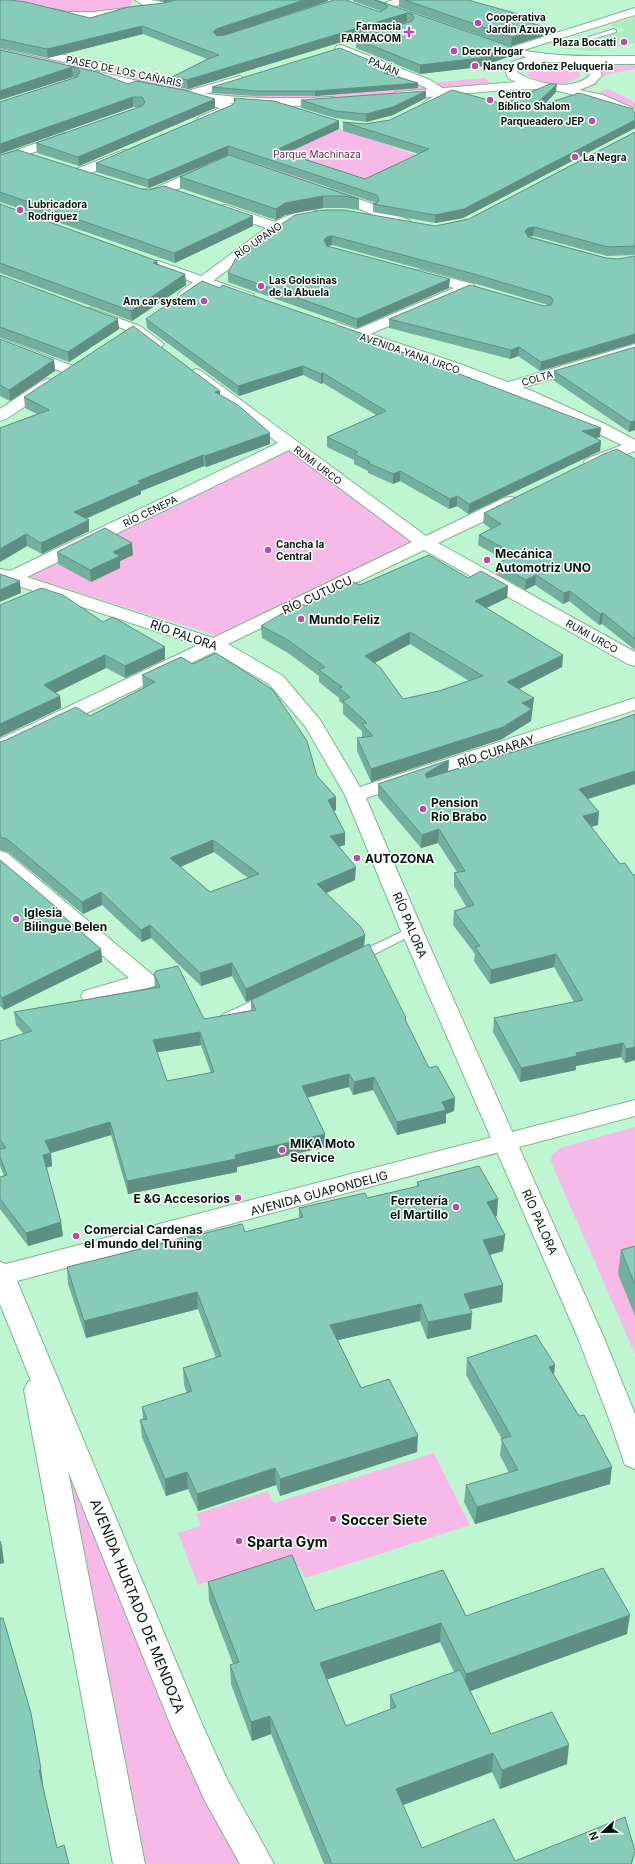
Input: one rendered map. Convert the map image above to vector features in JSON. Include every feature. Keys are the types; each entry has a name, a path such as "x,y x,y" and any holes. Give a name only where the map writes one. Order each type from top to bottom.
{"street":[{"path":"141,0 157,6"},
{"path":"0,3 27,6 62,14 85,16 109,14 157,6 169,7 195,0"},
{"path":"382,13 404,0"},
{"path":"371,2 382,13 404,14"},
{"path":"510,51 635,11"},
{"name":"PAJÁN","path":"362,42 337,50 426,83 445,92"},
{"path":"593,79 596,75 594,70 589,66 576,61 474,44 498,58 512,69 517,79 542,86 591,96 635,113"},
{"name":"PASEO DE LOS CAÑARIS","path":"0,45 212,89 280,94 341,96 287,103 256,102 188,95 0,53"},
{"path":"635,60 603,61 555,58 526,61 512,69 485,78 426,83 387,92 445,92 504,86 576,86 593,79 635,69"},
{"path":"188,95 250,77"},
{"path":"593,79 603,87 635,102"},
{"path":"421,107 446,94 445,92"},
{"path":"188,95 227,106 228,109 193,124"},
{"path":"256,102 309,115"},
{"path":"0,160 78,132"},
{"path":"79,173 136,149"},
{"path":"18,153 42,161"},
{"path":"128,189 149,194 165,189 221,163"},
{"path":"64,168 100,180"},
{"path":"316,188 365,206 405,224"},
{"path":"165,189 180,194"},
{"path":"210,204 276,227"},
{"name":"RÍO UPANO","path":"173,304 276,227 290,219 323,213"},
{"path":"344,213 419,227"},
{"path":"146,260 260,301"},
{"path":"408,271 483,292"},
{"path":"358,334 468,287"},
{"path":"78,307 135,329 166,352"},
{"name":"AVENIDA YANA URCO","path":"328,324 508,387 580,418 634,445"},
{"path":"0,343 70,370"},
{"name":"COLTA","path":"508,387 635,349"},
{"path":"0,416 83,362"},
{"name":"RUMI URCO","path":"184,366 424,544 635,660"},
{"name":"RÍO CENEPA","path":"5,576 289,444"},
{"path":"577,469 634,445"},
{"name":"RÍO CUTUCU","path":"0,747 528,493"},
{"name":"RÍO PALORA","path":"5,576 214,644 276,680 313,724 355,795 412,931 591,1338 625,1424 635,1457"},
{"path":"26,599 46,590"},
{"name":"RÍO CURARAY","path":"355,795 635,704"},
{"path":"0,858 146,981 92,996"},
{"name":"AVENIDA GUAPONDELIG","path":"1,1274 505,1144 635,1108"},
{"name":"AVENIDA HURTADO DE MENDOZA","path":"1,1274 187,1726 216,1790 258,1864"},
{"name":"AVENIDA HURTADO DE MENDOZA","path":"30,1343 129,1864"}],"lane":[{"path":"578,41 614,31"},
{"path":"346,962 412,931"},
{"path":"226,1018 275,995"}],"shaded area":[{"path":"635,17 635,43 621,47 617,45 611,48 601,48 598,51 563,49 553,46 568,41 592,44 600,40 599,39 626,30 610,25"}],"green space":[{"path":"0,0 134,1 127,8 118,11 79,14"},
{"path":"0,45 212,89 395,86 485,78 496,87 350,100 206,98 0,53"},
{"path":"635,60 635,69 593,79 599,84 577,92 576,86 596,75 583,63"},
{"name":"Plaza Bocatti","path":"553,64 568,66 578,70 580,76 575,80 568,82 546,83 527,75 528,69 538,65"},
{"path":"608,89 635,102 635,113 591,96"},
{"name":"Parque Machinaza","path":"320,122 425,158 376,184 316,184 242,159"},
{"path":"287,448 417,543 221,637 23,575"},
{"path":"635,1127 635,1354 551,1162 552,1155 560,1148"},
{"path":"61,1445 243,1864 141,1864"},
{"name":"Soccer Siete","path":"434,1453 470,1525 305,1578 299,1566 224,1590 219,1578 198,1585 178,1533 201,1526 196,1514 268,1491 274,1503"}],"building":[{"path":"0,0 26,2 90,18 128,7 164,3 176,0 304,0 216,29 213,32 217,36 225,35 334,0 346,0 380,12 388,7 385,4 374,0 376,0 512,47 480,58 420,65 356,39 412,21 414,18 412,14 407,13 187,80 172,77 219,55 142,26 47,49 0,39"},
{"path":"405,0 468,0 518,14 516,18 544,27 512,37"},
{"path":"340,48 397,72 384,73 418,83 315,91 256,91 212,87"},
{"path":"0,50 97,72 128,84 136,81 184,90 215,99 78,157 36,143 142,106 145,102 142,97 133,97 0,144 0,102 77,77 80,72 77,68 72,67 0,91"},
{"path":"550,84 557,84 532,108 579,93 633,109 635,120 464,209 435,215 373,204 377,203 379,200 377,195 228,146 148,180 96,163 232,105 235,102 234,98 274,101 339,121 276,150 365,179 429,149 343,122 365,124 390,120 452,90 503,104"},
{"path":"426,91 393,107 366,114 335,111 301,100"},
{"path":"635,132 635,246 608,247 534,227 528,228 525,231 528,237 606,258 618,259 635,256 635,334 541,362 519,347 511,350 389,319 470,285 544,306 551,305 553,300 551,297 474,274 332,236 327,237 324,240 327,246 450,279 357,319 228,273 238,254 295,215 323,210 344,210 435,226 469,219"},
{"path":"18,150 142,189 149,190 164,186 253,216 174,253 0,192 0,155"},
{"path":"229,155 359,199 344,196 323,196 285,203 276,209 180,177"},
{"path":"0,204 157,261 153,263 185,274 131,311 0,263"},
{"path":"0,275 118,319 68,352 0,327"},
{"path":"202,281 220,288 222,285 366,335 365,338 601,428 582,431 601,441 469,504 457,496 450,499 400,471 393,474 368,463 370,462 354,454 358,452 327,437 386,411 323,373 321,374 303,366 238,386 146,319"},
{"path":"133,326 220,391 215,392 238,405 270,433 205,456 203,455 138,481 141,483 74,512 89,520 41,543 26,534 0,549 0,428 49,410 24,397"},
{"path":"0,339 54,360 9,390 0,385"},
{"path":"635,347 635,421 630,422 554,371"},
{"path":"617,449 635,459 635,639 603,613 600,614 570,591 564,593 536,575 526,580 497,564 515,554 479,535 501,524 484,513"},
{"path":"105,528 132,543 113,552 120,556 90,570 57,552"},
{"path":"429,555 468,578 481,571 508,586 475,601 563,655 507,682 534,698 522,703 532,709 503,727 371,769 357,738 373,736 362,724 367,723 343,701 350,697 339,688 342,687 319,670 325,667 288,640 261,626 300,603 306,606 353,582 360,585","holes":["410,632 483,676 439,691 403,699 380,667 365,656"]},
{"path":"0,574 20,581 0,590"},
{"path":"41,588 63,595 103,622 113,617 165,647 125,666 105,655 44,685 60,696 0,724 0,605"},
{"path":"216,653 273,690 307,741 317,776 336,797 328,800 345,833 330,836 356,867 317,884 361,927 365,935 246,989 232,963 200,973 150,925 141,930 101,892 82,902 7,839 0,837 0,742 76,707 90,716 155,682 142,675 181,657 193,664","holes":["213,840 259,874 210,892 170,858"]},
{"path":"635,714 635,771 579,789 599,812 583,816 620,864 625,863 633,875 635,875 635,1047 626,1049 623,1043 576,1053 577,1056 521,1068 494,1018 583,1000 556,954 491,970 475,947 480,946 454,911 474,905 454,873 465,871 439,829 422,835 378,784 449,760 425,774 427,778"},
{"path":"0,860 62,912 59,913 101,949 2,998 0,995"},
{"path":"369,944 429,1068 437,1066 455,1098 442,1102 446,1110 397,1122 374,1077 354,1082 349,1074 302,1086 325,1134 235,1155 236,1159 127,1181 110,1122 45,1141 51,1153 43,1155 61,1222 26,1233 0,1199 0,1177 7,1175 0,1157 0,1149 6,1148 0,1139 0,1041 32,1031 14,1012 160,987 154,974 156,971 178,966 204,1019 256,1010 251,1000","holes":["200,1032 214,1072 167,1081 153,1040"]},
{"path":"479,1166 498,1199 487,1202 505,1235 483,1240 503,1285 464,1294 472,1313 428,1322 421,1304 330,1325 361,1388 389,1379 418,1436 280,1479 275,1468 197,1494 187,1472 165,1479 140,1420 147,1419 142,1407 192,1391 183,1368 221,1356 197,1292 84,1321 67,1267 242,1224 245,1232 303,1217 299,1208 365,1193 367,1198 419,1186 417,1182"},
{"path":"635,1246 635,1285 621,1250"},
{"path":"536,1335 555,1365 549,1367 579,1416 584,1415 612,1467 477,1507 466,1485 518,1470 501,1439 511,1436 467,1358"},
{"path":"292,1555 315,1611 443,1570 466,1616 603,1568 630,1615 466,1674 441,1623 320,1663 346,1726 396,1707 390,1695 460,1670 491,1734 552,1712 569,1745 502,1770 493,1753 396,1789 422,1848 494,1819 515,1861 625,1817 635,1851 631,1864 332,1864 270,1716 251,1722 230,1665 239,1662 208,1582"},
{"path":"0,1618 3,1618 31,1713 41,1769 39,1770 57,1848 64,1845 69,1864 0,1864"}],"place":[{"name":"Cooperativa Jardín Azuayo","path":"478,23"},
{"name":"Farmacia FARMACOM","path":"409,32"},
{"name":"Plaza Bocatti","path":"624,42"},
{"name":"Decor Hogar","path":"454,51"},
{"name":"Nancy Ordoñez Peluqueria","path":"475,66"},
{"name":"Centro Bíblico Shalom","path":"490,100"},
{"name":"Parqueadero JEP","path":"592,121"},
{"name":"La Negra","path":"575,157"},
{"name":"Lubricadora Rodriguez","path":"20,210"},
{"name":"Las Golosinas de la Abuela","path":"261,286"},
{"name":"Am car system","path":"204,301"},
{"name":"Cancha la Central","path":"268,550"},
{"name":"Mecánica Automotriz UNO","path":"487,560"},
{"name":"Mundo Feliz","path":"301,619"},
{"name":"Pension Río Brabo","path":"423,809"},
{"name":"AUTOZONA","path":"357,858"},
{"name":"Iglesia Bilingue Belen","path":"16,919"},
{"name":"MIKA Moto Service","path":"282,1150"},
{"name":"E &G Accesorios","path":"238,1198"},
{"name":"Ferretería el Martillo","path":"456,1207"},
{"name":"Comercial Cardenas el mundo del Tuning","path":"76,1236"},
{"name":"Soccer Siete","path":"333,1519"},
{"name":"Sparta Gym","path":"239,1541"}]}
